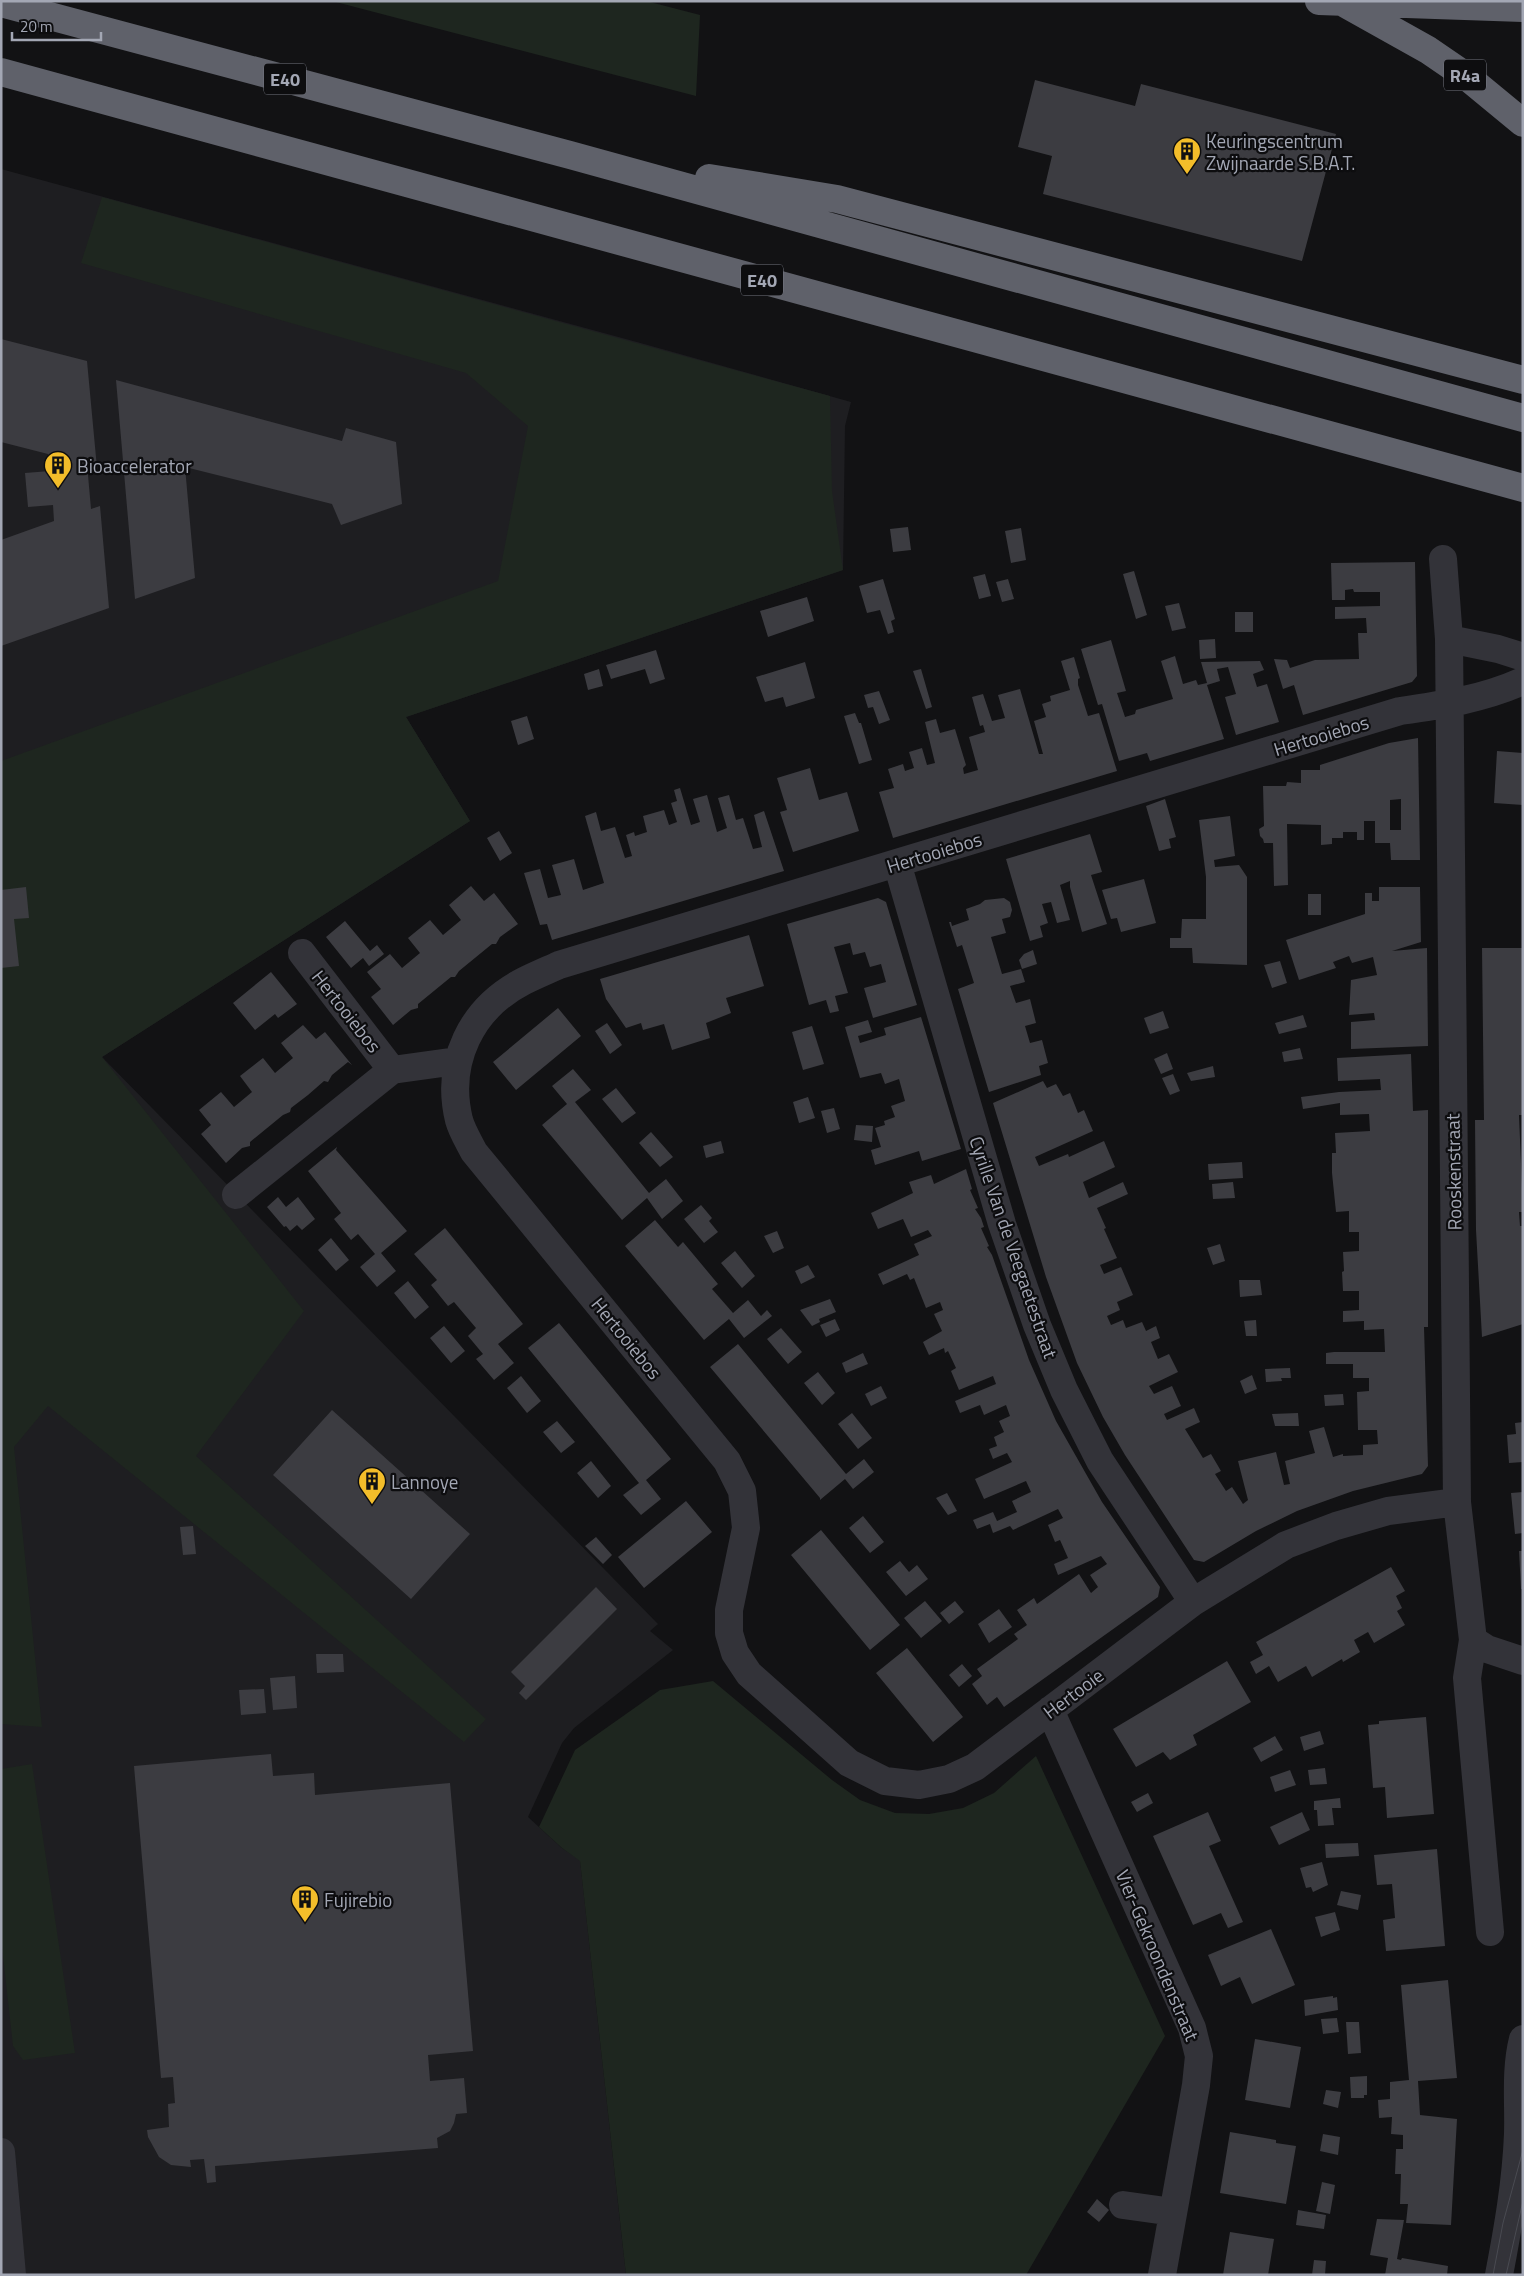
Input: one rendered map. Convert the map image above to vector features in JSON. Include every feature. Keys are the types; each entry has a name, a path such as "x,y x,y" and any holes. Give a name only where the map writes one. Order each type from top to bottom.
{"highway":[{"path":"1332,2 1523,8"},
{"name":"R4a","path":"1332,2 1428,50 1466,76 1523,123"},
{"name":"E40","path":"1,3 570,155 1523,418"},
{"name":"E40","path":"1,72 1523,488"},
{"path":"570,155 837,199 1523,380"}],"street":[{"name":"Rooskenstraat","path":"1443,560 1448,639 1449,704 1457,1502 1473,1640 1467,1678 1490,1932"},
{"path":"1448,639 1498,649 1523,657"},
{"path":"1449,704 1497,693 1523,682"},
{"name":"Hertooiebos","path":"729,1633 729,1610 746,1528 742,1491 727,1461 474,1152 460,1122 454,1090 457,1061 470,1029 494,1003 523,981 559,965 1400,711 1449,704"},
{"name":"Cyrille Van de Veegaetestraat","path":"897,863 1002,1224 1037,1325 1064,1390 1100,1461 1193,1602"},
{"name":"Hertooiebos","path":"302,953 392,1070"},
{"name":"Hertooiebos","path":"236,1196 392,1070 457,1061"},
{"name":"Hertooie","path":"729,1633 735,1653 749,1674 849,1763 885,1781 919,1785 948,1779 976,1767 1193,1602 1286,1546 1336,1526 1388,1511 1457,1502"},
{"path":"1473,1640 1487,1648 1523,1661"},
{"name":"Vier-Gekroondenstraat","path":"1050,1710 1192,2028 1199,2056 1196,2085 1162,2275"},
{"path":"1499,2275 1509,2225 1520,2139 1517,2085 1519,2055 1523,2039"},
{"path":"1,2152 12,2275"},
{"path":"1123,2205 1174,2212"}],"shaded area":[{"path":"332,1 646,1 700,15 696,96"},
{"path":"1,169 851,402 845,426 843,570 406,717 470,821 102,1057 658,1624 650,1631 673,1650 574,1728 562,1743 528,1817 562,1848 580,1860 626,2275 1,2275"},
{"path":"102,197 830,396 832,491 843,570 406,717 470,821 102,1057 304,1311 196,1456 486,1719 464,1742 48,1406 14,1447 42,1727 1,1724 1,761 498,581 528,426 466,373 81,263"},
{"path":"713,1681 832,1780 860,1800 895,1813 929,1814 963,1808 994,1793 1036,1756 1165,2036 1026,2275 626,2275 580,1861 539,1827 575,1750 660,1690"},
{"path":"32,1764 75,2053 23,2060 13,2046 1,1938 1,1769"}],"building":[{"name":"Keuringscentrum Zwijnaarde S.B.A.T.","path":"1035,80 1135,106 1141,84 1336,134 1302,261 1043,194 1052,156 1018,147"},
{"name":"Bioaccelerator","path":"1,339 87,361 97,468 87,464 91,509 100,506 109,608 1,646 1,540 54,521 53,505 28,507 25,473 50,471 48,454 1,442"},
{"path":"116,380 342,441 346,428 396,442 402,504 341,525 332,504 185,467 195,578 135,599"},
{"path":"908,527 911,550 893,552 890,529"},
{"path":"1021,528 1026,560 1011,563 1005,531"},
{"path":"1415,562 1417,676 1412,682 1303,715 1294,685 1283,689 1274,659 1287,660 1290,668 1315,660 1359,659 1358,633 1367,633 1366,618 1335,619 1335,607 1380,606 1380,592 1345,590 1345,600 1332,600 1331,563"},
{"path":"1134,571 1147,615 1136,619 1123,574"},
{"path":"985,574 991,596 979,599 973,577"},
{"path":"883,579 895,619 891,621 894,632 888,634 880,610 867,613 859,586"},
{"path":"1008,579 1014,599 1002,602 996,582"},
{"path":"807,597 814,621 768,637 760,611"},
{"path":"1179,603 1186,628 1172,631 1165,606"},
{"path":"1235,612 1253,612 1253,632 1235,632"},
{"path":"1215,639 1216,658 1200,659 1199,640"},
{"path":"1111,640 1126,691 1117,693 1125,717 1135,714 1136,710 1173,699 1161,661 1175,656 1183,684 1196,680 1198,685 1207,683 1201,662 1260,661 1264,670 1253,674 1257,687 1267,684 1279,722 1236,735 1225,697 1236,694 1228,667 1217,669 1220,681 1207,685 1224,739 1150,761 1147,753 1119,761 1102,704 1098,705 1081,649"},
{"path":"656,650 665,679 650,684 645,669 611,679 606,665"},
{"path":"1074,657 1080,678 1078,679 1078,685 1088,716 1099,713 1117,771 893,838 879,792 894,788 888,769 903,764 905,771 914,768 909,752 922,748 927,765 935,763 925,722 936,719 940,733 955,729 966,765 963,768 964,774 978,770 969,737 985,732 983,725 980,726 972,697 983,694 992,721 1005,718 998,695 1020,689 1039,754 1043,754 1034,721 1046,717 1042,704 1051,701 1050,696 1070,690 1061,661"},
{"path":"805,662 815,698 786,707 783,697 765,702 756,677"},
{"path":"599,669 603,686 588,690 584,674"},
{"path":"921,669 932,707 926,709 913,671"},
{"path":"879,691 890,720 879,724 873,707 868,708 864,695"},
{"path":"855,713 859,723 861,723 872,760 859,764 844,716"},
{"path":"527,716 534,739 518,745 511,721"},
{"path":"1418,738 1420,860 1391,860 1390,843 1375,843 1375,821 1364,821 1364,840 1357,840 1357,832 1343,832 1343,838 1332,838 1332,844 1321,845 1321,825 1287,824 1288,885 1274,886 1273,843 1264,843 1259,829 1264,826 1263,786 1286,786 1287,782 1301,783 1301,770 1320,770 1320,765 1389,743","holes":["1401,799 1401,830 1390,830 1390,800"]},
{"path":"1497,751 1523,753 1523,805 1494,803"},
{"path":"810,768 819,800 847,792 859,831 793,852 780,812 787,810 777,778"},
{"path":"680,788 691,825 700,822 693,799 707,795 717,832 727,828 718,798 729,795 736,820 743,818 753,849 762,847 754,815 764,811 784,871 552,940 547,924 540,925 524,873 540,869 548,898 561,895 552,865 574,859 583,890 604,883 585,816 596,812 601,831 615,827 625,858 632,856 626,835 634,832 635,836 647,832 643,816 664,810 669,825 677,822 671,803 677,801 674,790"},
{"path":"1165,799 1176,837 1169,839 1171,848 1159,851 1146,806"},
{"path":"1230,816 1235,856 1214,860 1215,867 1239,865 1247,877 1247,965 1193,963 1192,948 1170,948 1170,938 1181,938 1182,919 1206,919 1206,877 1199,820"},
{"path":"499,831 512,853 500,861 487,838"},
{"path":"1090,834 1102,872 1091,875 1107,924 1082,932 1070,881 1060,885 1070,920 1057,923 1051,902 1042,904 1048,923 1040,926 1043,937 1030,941 1006,859"},
{"path":"1144,879 1156,923 1121,932 1117,918 1111,919 1102,890"},
{"path":"471,886 484,901 494,893 518,924 500,937 496,944 492,944 459,971 455,977 451,977 418,1004 418,1008 411,1010 393,1025 371,997 381,989 367,972 390,954 402,968 420,953 408,938 430,920 443,935 461,920 449,905"},
{"path":"26,887 29,918 14,919 19,966 1,968 1,890"},
{"path":"1379,887 1420,887 1421,942 1392,951 1427,948 1428,1046 1351,1049 1351,1022 1375,1020 1374,1013 1349,1015 1351,980 1377,975 1373,957 1352,963 1349,956 1333,962 1336,968 1299,980 1286,940 1365,914 1365,893 1372,893 1372,901 1379,901"},
{"path":"1308,894 1321,894 1321,915 1308,915"},
{"path":"878,898 886,902 917,1005 873,1018 864,988 886,982 881,964 870,967 865,952 853,955 850,943 834,947 848,993 835,996 839,1011 830,1013 826,1000 809,1005 787,924"},
{"path":"1004,898 1010,902 1012,910 1010,917 1002,919 1006,933 991,937 1002,974 1021,969 1025,982 1010,986 1016,1003 1030,999 1036,1023 1025,1026 1030,1043 1042,1040 1048,1063 1039,1066 1041,1075 989,1092 958,989 974,983 962,945 957,947 949,922 951,922 952,926 969,920 966,909 985,900"},
{"path":"345,921 370,951 377,945 384,954 369,966 363,958 351,968 326,937"},
{"path":"749,935 764,986 726,998 731,1013 706,1023 710,1038 672,1050 664,1024 643,1030 641,1023 626,1028 606,999 600,979"},
{"path":"1482,948 1523,948 1523,1115 1519,1115 1523,1212 1519,1212 1520,1226 1523,1226 1523,1324 1482,1337 1476,1230 1475,1120 1484,1120"},
{"path":"1033,950 1037,964 1022,969 1019,960 1024,954"},
{"path":"1280,961 1287,983 1272,988 1264,965"},
{"path":"271,972 297,1004 278,1018 275,1014 255,1030 233,1003"},
{"path":"558,1008 581,1036 516,1090 493,1062"},
{"path":"1163,1011 1169,1028 1150,1034 1144,1018"},
{"path":"1303,1015 1307,1027 1279,1034 1275,1023"},
{"path":"921,1017 961,1149 922,1161 919,1151 875,1165 871,1150 881,1147 875,1128 885,1125 884,1121 895,1117 891,1106 905,1101 899,1079 885,1084 881,1073 860,1078 845,1027 868,1020 872,1032 858,1036 860,1043 886,1035 884,1028"},
{"path":"607,1023 622,1045 610,1054 595,1031"},
{"path":"303,1025 316,1039 325,1032 352,1065 348,1062 332,1075 328,1082 324,1081 291,1108 290,1112 283,1115 250,1142 250,1146 242,1148 226,1163 201,1134 211,1125 199,1110 221,1092 234,1107 252,1092 240,1076 263,1058 275,1073 293,1058 281,1043"},
{"path":"812,1026 824,1064 803,1070 792,1032"},
{"path":"1300,1048 1303,1059 1284,1062 1282,1052"},
{"path":"1167,1053 1173,1069 1161,1074 1154,1059"},
{"path":"1411,1054 1413,1111 1428,1110 1428,1327 1424,1327 1428,1466 1422,1474 1353,1491 1297,1511 1256,1531 1204,1562 1194,1560 1125,1455 1103,1417 1077,1363 1046,1277 993,1103 1043,1081 1047,1088 1056,1084 1063,1096 1070,1093 1078,1113 1084,1110 1093,1131 1035,1157 1039,1166 1068,1154 1069,1157 1104,1141 1115,1167 1083,1182 1089,1198 1123,1182 1128,1194 1097,1208 1117,1258 1100,1265 1104,1274 1121,1267 1133,1295 1117,1302 1120,1310 1107,1316 1111,1325 1123,1320 1126,1328 1142,1322 1146,1331 1156,1326 1160,1338 1151,1342 1158,1359 1169,1354 1178,1372 1149,1386 1154,1394 1172,1386 1181,1406 1164,1414 1167,1420 1194,1408 1200,1422 1185,1429 1203,1458 1211,1454 1221,1471 1215,1474 1226,1491 1232,1487 1243,1504 1248,1500 1238,1461 1276,1452 1284,1485 1290,1484 1285,1461 1315,1453 1309,1431 1324,1427 1333,1457 1343,1454 1343,1456 1363,1455 1363,1445 1378,1444 1377,1430 1358,1430 1357,1392 1369,1391 1369,1378 1353,1378 1353,1364 1326,1364 1326,1353 1385,1352 1384,1329 1364,1330 1364,1321 1343,1322 1343,1311 1359,1310 1359,1291 1343,1291 1342,1272 1344,1271 1343,1252 1359,1251 1359,1232 1349,1232 1349,1211 1336,1212 1332,1173 1332,1153 1336,1153 1335,1133 1370,1131 1369,1114 1340,1115 1340,1103 1303,1109 1301,1097 1339,1092 1381,1090 1380,1079 1338,1081 1337,1058"},
{"path":"1213,1066 1215,1077 1191,1081 1187,1073"},
{"path":"573,1069 591,1090 575,1102 649,1193 666,1179 683,1201 662,1219 647,1198 622,1220 542,1125 567,1104 552,1086"},
{"path":"1173,1074 1180,1091 1170,1095 1162,1078"},
{"path":"616,1088 636,1113 622,1123 602,1099"},
{"path":"808,1097 815,1118 799,1123 793,1102"},
{"path":"834,1108 840,1129 827,1133 821,1111"},
{"path":"856,1125 873,1126 872,1142 854,1140"},
{"path":"651,1132 673,1157 660,1167 639,1143"},
{"path":"721,1141 724,1153 706,1158 703,1146"},
{"path":"337,1147 336,1150 407,1231 381,1253 396,1271 377,1287 360,1267 375,1254 358,1234 351,1240 334,1219 341,1213 308,1171"},
{"path":"1242,1162 1243,1178 1209,1180 1208,1164"},
{"path":"966,1169 972,1189 970,1190 978,1208 975,1209 984,1227 981,1228 989,1246 987,1247 992,1255 1029,1360 1056,1421 1102,1502 1160,1587 1158,1597 1004,1707 997,1697 987,1705 972,1684 982,1676 977,1669 1018,1639 1014,1634 1027,1625 1017,1610 1034,1598 1037,1604 1079,1574 1091,1593 1098,1587 1090,1575 1107,1564 1101,1556 1058,1575 1054,1564 1068,1558 1060,1540 1055,1542 1048,1525 1063,1518 1058,1509 1013,1530 1010,1526 993,1533 990,1524 977,1529 973,1520 993,1512 997,1521 1017,1512 1012,1501 1031,1492 1026,1481 984,1499 975,1479 1012,1462 1007,1453 993,1459 989,1449 997,1446 994,1437 1004,1432 999,1421 1010,1416 1006,1405 984,1415 980,1405 960,1413 955,1401 996,1384 993,1376 959,1390 951,1371 956,1368 948,1351 945,1353 944,1348 929,1355 923,1342 942,1331 934,1314 943,1310 940,1302 926,1308 914,1278 910,1280 907,1274 883,1285 878,1274 919,1255 914,1244 932,1236 928,1230 911,1237 903,1219 878,1229 871,1213 913,1193 909,1182 931,1175 934,1184"},
{"path":"1233,1182 1235,1198 1213,1199 1212,1184"},
{"path":"278,1197 286,1207 298,1197 315,1219 302,1230 297,1225 290,1231 286,1226 284,1227 267,1207"},
{"path":"701,1205 712,1218 709,1221 718,1232 704,1243 684,1219"},
{"path":"655,1220 678,1247 683,1242 718,1284 712,1289 733,1313 748,1300 761,1316 767,1310 772,1316 744,1338 729,1319 704,1340 625,1246"},
{"path":"445,1228 523,1324 498,1344 514,1363 494,1380 476,1359 483,1354 468,1336 476,1328 454,1302 448,1306 431,1285 437,1280 414,1254"},
{"path":"777,1231 784,1248 773,1253 764,1236"},
{"path":"331,1238 349,1260 336,1271 318,1250"},
{"path":"1220,1244 1225,1261 1213,1265 1207,1248"},
{"path":"735,1251 755,1276 742,1288 721,1263"},
{"path":"808,1265 815,1277 801,1284 795,1271"},
{"path":"1239,1280 1260,1280 1262,1295 1240,1297"},
{"path":"408,1281 429,1307 415,1319 394,1293"},
{"path":"830,1299 836,1312 819,1319 820,1322 812,1326 800,1310"},
{"path":"835,1319 840,1330 826,1337 820,1325"},
{"path":"1256,1320 1257,1336 1246,1336 1244,1321"},
{"path":"559,1323 671,1459 646,1480 661,1499 641,1515 623,1495 639,1483 528,1348"},
{"path":"444,1326 465,1351 451,1363 430,1338"},
{"path":"781,1328 802,1352 788,1364 767,1339"},
{"path":"738,1344 846,1474 864,1459 874,1472 853,1489 845,1479 820,1500 710,1367"},
{"path":"863,1353 868,1364 846,1373 842,1363"},
{"path":"1290,1368 1291,1378 1281,1378 1282,1381 1266,1382 1265,1369"},
{"path":"818,1372 835,1393 822,1405 804,1383"},
{"path":"1252,1375 1257,1389 1245,1394 1240,1381"},
{"path":"521,1376 541,1401 527,1413 507,1388"},
{"path":"881,1386 887,1398 871,1406 865,1394"},
{"path":"1343,1394 1344,1405 1325,1406 1324,1395"},
{"name":"Lannoye","path":"332,1410 470,1534 411,1599 273,1475"},
{"path":"852,1413 872,1438 858,1449 838,1424"},
{"path":"1298,1413 1299,1426 1275,1426 1272,1414"},
{"path":"557,1421 575,1442 561,1453 543,1432"},
{"path":"1523,1422 1523,1462 1509,1463 1507,1435 1516,1434 1515,1423"},
{"path":"591,1461 611,1486 598,1498 577,1473"},
{"path":"1523,1492 1523,1533 1515,1534 1511,1493"},
{"path":"947,1493 957,1511 948,1515 936,1498"},
{"path":"686,1501 712,1532 644,1588 618,1557"},
{"path":"863,1516 884,1542 870,1553 849,1528"},
{"path":"193,1526 196,1554 183,1555 180,1527"},
{"path":"821,1530 900,1625 870,1650 791,1555"},
{"path":"596,1537 612,1555 603,1564 585,1546"},
{"path":"1519,1551 1523,1551 1523,1589 1521,1589"},
{"path":"900,1561 909,1572 917,1565 928,1579 906,1596 886,1572"},
{"path":"1391,1567 1405,1591 1396,1596 1402,1608 1397,1611 1405,1625 1374,1643 1368,1632 1354,1640 1360,1652 1343,1662 1342,1659 1312,1677 1306,1666 1278,1682 1269,1666 1256,1674 1250,1662 1263,1655 1256,1642"},
{"path":"596,1587 617,1609 526,1700 519,1693 525,1686 511,1672"},
{"path":"925,1601 942,1621 921,1638 904,1618"},
{"path":"955,1601 964,1612 949,1624 940,1613"},
{"path":"999,1609 1012,1627 989,1643 978,1624"},
{"path":"907,1648 963,1717 933,1742 876,1673"},
{"path":"316,1654 343,1654 344,1672 317,1673"},
{"path":"1227,1661 1251,1702 1193,1735 1197,1745 1170,1760 1163,1752 1136,1767 1113,1729"},
{"path":"962,1664 972,1676 959,1687 949,1675"},
{"path":"295,1676 297,1708 273,1710 270,1678"},
{"path":"264,1689 266,1713 241,1715 239,1690"},
{"path":"1426,1717 1434,1814 1387,1818 1385,1787 1373,1788 1368,1725 1379,1724 1379,1721"},
{"path":"1320,1731 1324,1744 1304,1751 1300,1737"},
{"path":"1275,1736 1283,1750 1261,1762 1253,1748"},
{"name":"Fujirebio","path":"271,1754 273,1776 314,1773 315,1795 450,1783 473,2051 428,2055 430,2081 464,2078 467,2113 456,2114 450,2131 437,2138 438,2148 215,2166 216,2182 207,2183 204,2159 190,2160 191,2167 171,2165 159,2157 148,2137 147,2130 169,2127 168,2104 175,2103 173,2077 161,2078 134,1766"},
{"path":"1325,1768 1327,1784 1310,1785 1308,1770"},
{"path":"1290,1770 1296,1785 1275,1792 1270,1777"},
{"path":"1148,1793 1153,1803 1137,1812 1131,1802"},
{"path":"1340,1798 1341,1808 1332,1808 1334,1825 1318,1826 1317,1810 1314,1810 1314,1801"},
{"path":"1208,1812 1221,1841 1209,1846 1243,1922 1228,1928 1221,1913 1193,1925 1153,1836"},
{"path":"1302,1812 1310,1830 1279,1845 1270,1827"},
{"path":"1358,1843 1359,1856 1326,1858 1325,1844"},
{"path":"1437,1849 1445,1946 1386,1951 1383,1920 1395,1918 1392,1884 1377,1885 1374,1855"},
{"path":"1322,1862 1328,1885 1313,1892 1311,1887 1306,1888 1300,1868"},
{"path":"1341,1891 1361,1895 1358,1910 1337,1905"},
{"path":"1335,1912 1340,1930 1321,1937 1315,1917"},
{"path":"1271,1929 1295,1985 1252,2004 1240,1977 1221,1986 1208,1955"},
{"path":"1448,1980 1457,2078 1418,2081 1420,2115 1457,2119 1451,2225 1406,2223 1408,2204 1400,2204 1401,2174 1395,2174 1396,2149 1403,2149 1403,2135 1391,2134 1392,2117 1379,2118 1378,2100 1390,2099 1390,2082 1409,2080 1401,1985"},
{"path":"1333,1996 1333,1998 1337,1997 1338,2010 1305,2016 1304,2000"},
{"path":"1337,2018 1339,2032 1323,2034 1321,2019"},
{"path":"1346,2022 1359,2022 1361,2053 1348,2054"},
{"path":"1255,2039 1301,2047 1290,2108 1245,2100"},
{"path":"1367,2076 1367,2095 1364,2095 1364,2098 1351,2098 1350,2077"},
{"path":"1326,2090 1341,2092 1338,2108 1323,2104"},
{"path":"1230,2132 1276,2140 1276,2143 1296,2146 1286,2204 1220,2193"},
{"path":"1323,2134 1340,2137 1338,2155 1320,2151"},
{"path":"1322,2182 1335,2185 1330,2214 1316,2211"},
{"path":"1097,2199 1109,2210 1099,2222 1087,2212"},
{"path":"1298,2210 1326,2215 1324,2229 1296,2225"},
{"path":"1377,2219 1404,2220 1397,2259 1401,2260 1402,2258 1448,2266 1447,2275 1385,2275 1388,2258 1370,2255"},
{"path":"1230,2232 1274,2239 1268,2275 1223,2275"},
{"path":"1314,2260 1326,2261 1325,2275 1312,2275"}],"tram line":[{"path":"1493,2275 1503,2223 1523,2150"},
{"path":"1506,2275 1523,2201"}],"place":[{"name":"Keuringscentrum Zwijnaarde S.B.A.T.","path":"1187,175"},
{"name":"Bioaccelerator","path":"58,489"},
{"name":"Lannoye","path":"372,1505"},
{"name":"Fujirebio","path":"305,1923"}]}
